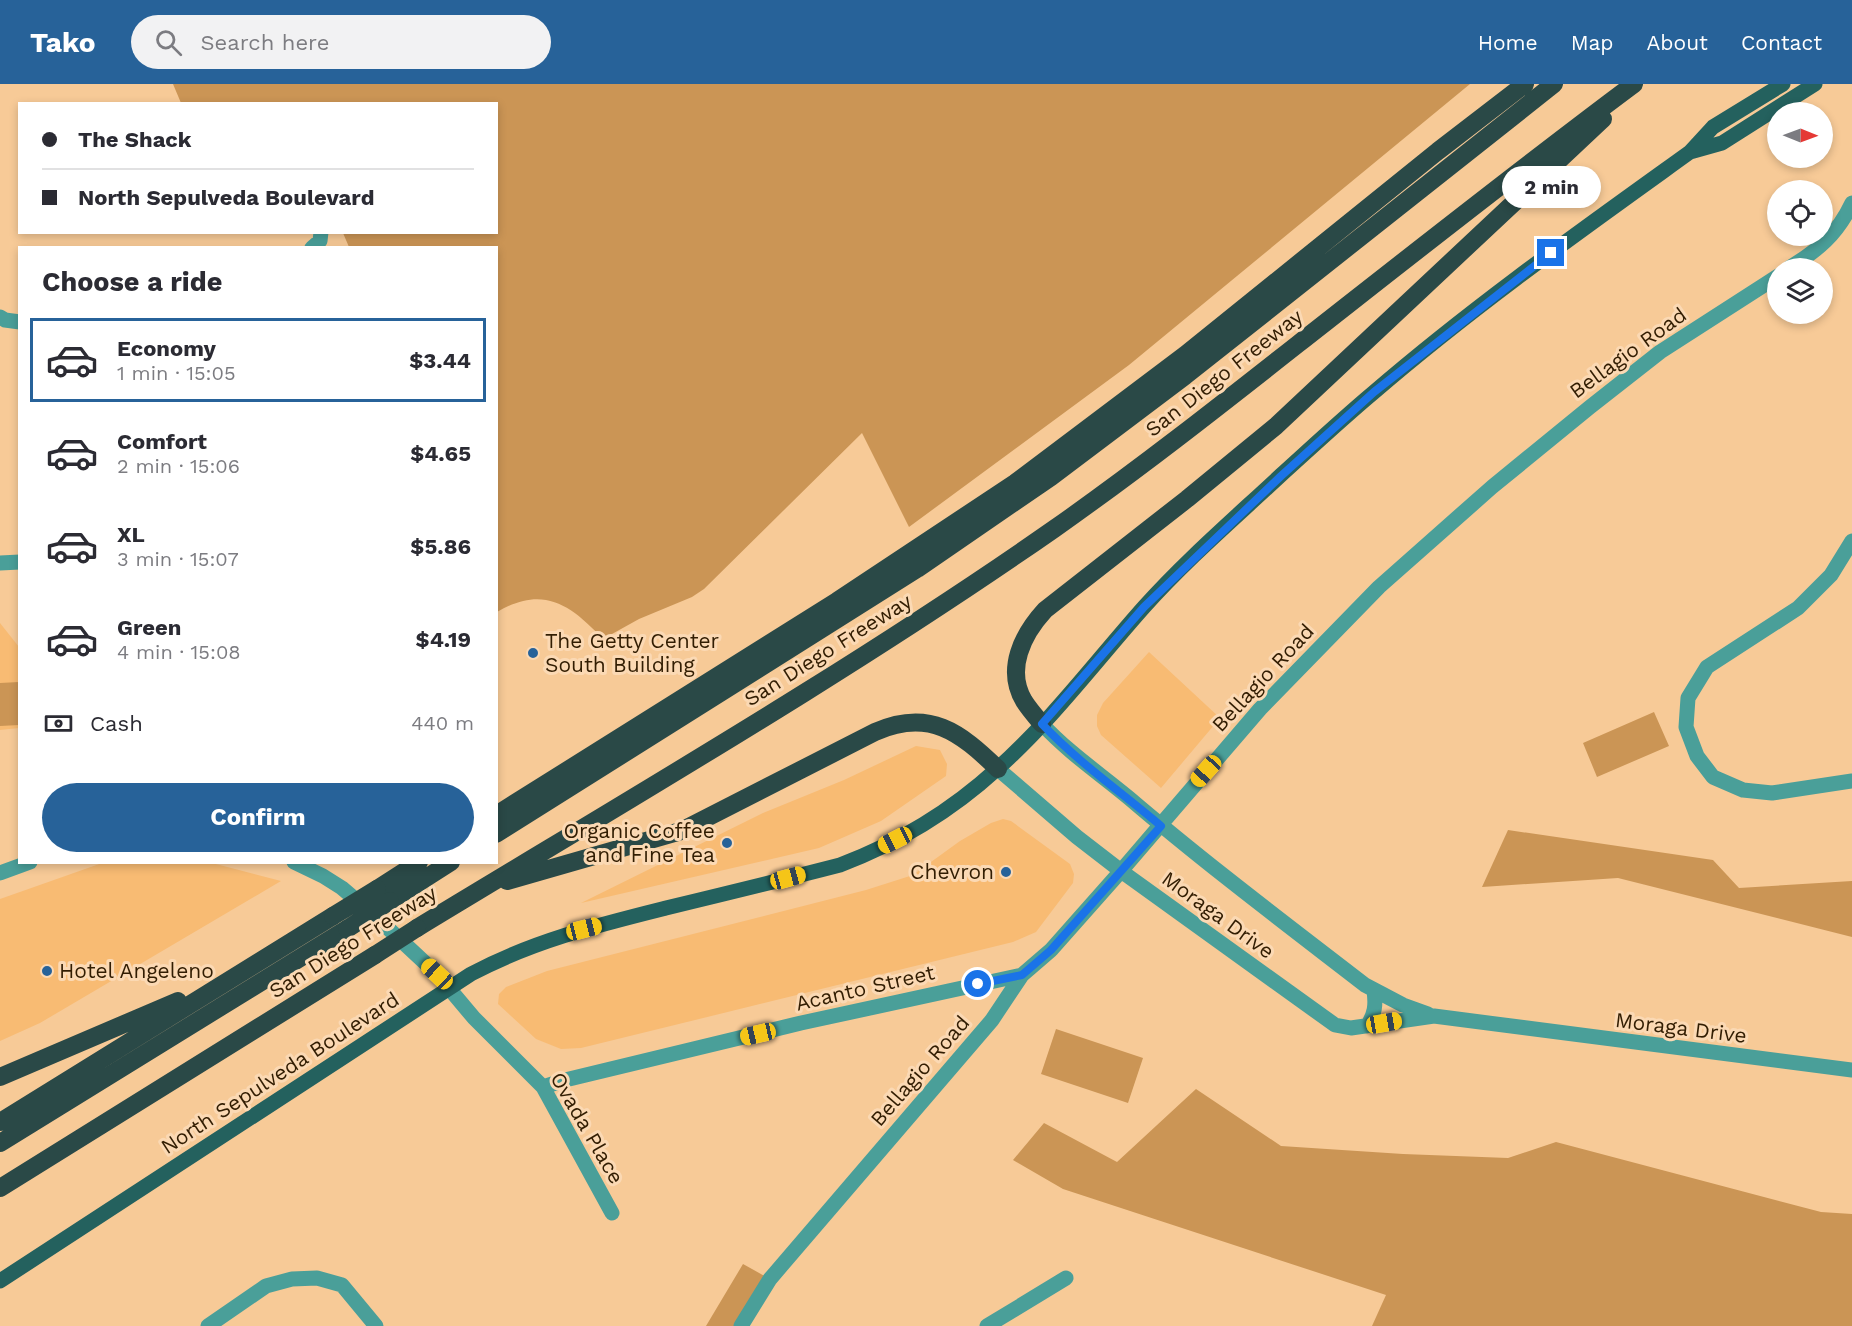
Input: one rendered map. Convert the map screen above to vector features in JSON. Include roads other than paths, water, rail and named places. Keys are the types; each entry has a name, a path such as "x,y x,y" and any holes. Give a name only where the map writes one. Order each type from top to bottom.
{"highway":[{"name":"San Diego Freeway","path":"498,814 847,595 1015,483 1175,362 1525,84"},
{"path":"498,833 917,569 1051,477 1185,376 1554,84"},
{"name":"San Diego Freeway","path":"0,1188 934,610 1055,528 1178,438 1538,156 1634,84"},
{"path":"1042,724 1023,700 1016,676 1017,660 1023,641 1032,624 1045,610 1276,426 1641,84"},
{"path":"483,888 681,831 875,732 900,723 926,723 952,731 976,748 998,769"},
{"name":"San Diego Freeway","path":"0,1122 333,916 384,895 418,864"},
{"path":"0,1143 347,929 384,895 447,864"},
{"path":"0,1077 232,978"}],"main road":[{"name":"North Sepulveda Boulevard","path":"0,1281 450,988 500,958 574,932 830,868 863,856 934,819 998,769 1042,724 1144,607 1281,476 1374,392 1516,279 1690,152 1713,127 1784,84"},
{"name":"North Sepulveda Boulevard","path":"1690,152 1722,143 1815,84"}],"street":[{"path":"1805,258 1817,250 1844,221 1852,203"},
{"name":"Bellagio Road","path":"741,1326 770,1279 992,1020 1022,975 1051,950 1161,826 1260,709 1388,579 1492,487 1660,352 1767,283"},
{"path":"0,317 18,322"},
{"path":"1852,541 1831,575 1798,608 1707,667 1688,698 1686,727 1697,756 1713,777 1743,790 1772,793 1852,781"},
{"path":"0,563 18,562"},
{"name":"Moraga Drive","path":"1042,724 1063,747 1161,826 1374,991 1403,1005 1434,1016 1852,1070"},
{"name":"Moraga Drive","path":"998,769 1077,837 1121,871 1335,1025 1351,1028 1434,1016"},
{"path":"0,873 25,864"},
{"name":"Ovada Place","path":"298,864 342,888 377,918 450,988 474,1017 543,1087 612,1213"},
{"name":"Acanto Street","path":"543,1087 801,1023 1022,975"},
{"path":"1367,1026 1376,1004 1374,991"},
{"path":"208,1326 266,1286 292,1279 316,1278 342,1285 376,1326"},
{"path":"987,1326 1066,1278"}],"place":[{"name":"The Getty Center South Building","path":"533,653"},
{"name":"Organic Coffee and Fine Tea","path":"727,843"},
{"name":"Chevron","path":"1006,872"},
{"name":"Hotel Angeleno","path":"47,971"}]}
